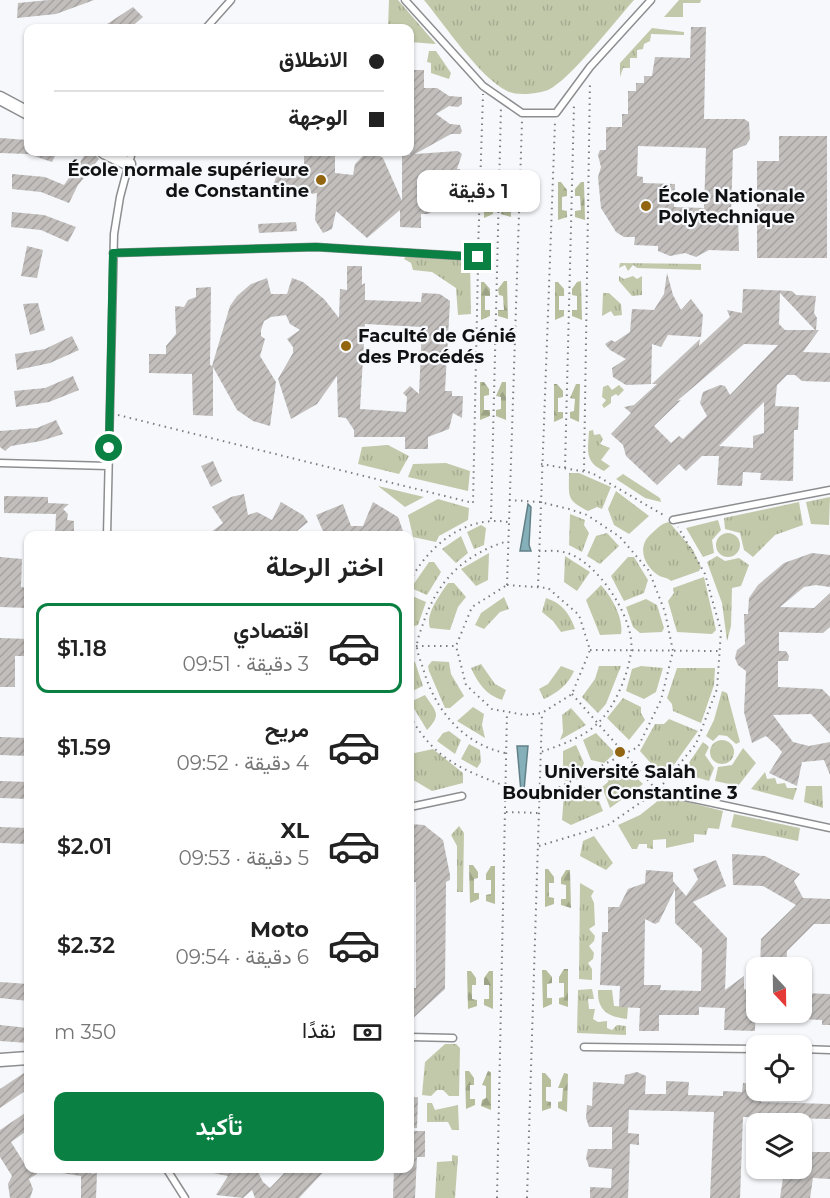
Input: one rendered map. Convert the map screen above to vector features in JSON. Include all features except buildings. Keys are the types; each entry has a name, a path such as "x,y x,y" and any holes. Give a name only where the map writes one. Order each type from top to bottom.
{"street":[{"path":"0,98 24,111"},
{"path":"112,156 129,164"},
{"path":"0,1060 24,1058"}],"lane":[{"path":"210,24 231,0"},
{"path":"405,0 483,86 522,113 556,113 590,67 651,0"},
{"path":"107,531 113,253 120,197 131,156"},
{"path":"113,253 316,247 478,257"},
{"path":"0,463 108,466"},
{"path":"673,520 830,490"},
{"path":"657,791 830,828"},
{"path":"414,806 462,796"},
{"path":"414,1037 453,1038"},
{"path":"584,1047 746,1049"},
{"path":"812,1049 830,1050"},
{"path":"169,1173 185,1198"}],"path":[{"path":"584,471 590,67"},
{"path":"109,413 473,503 483,86"},
{"path":"565,468 574,88"},
{"path":"491,519 501,98"},
{"path":"507,585 522,113"},
{"path":"538,587 556,113"},
{"path":"539,846 608,825 657,791 696,744 717,690 721,631 705,574 673,520 592,473 541,464"},
{"path":"508,500 540,502 587,515 609,527 650,571 665,612 672,651 661,700 638,747 540,797"},
{"path":"414,574 435,548 455,531 491,519 508,522"},
{"path":"505,753 486,749 450,722 431,692 417,646 430,601 448,574 472,555 508,541"},
{"path":"539,551 568,553 601,576 622,607 632,651 621,688 599,723 574,739 540,752"},
{"path":"507,585 538,587 548,588 579,615 590,650 572,694 542,713 525,715 492,709 466,685 456,646 472,607 507,585"},
{"path":"417,646 456,646"},
{"path":"590,650 720,651"},
{"path":"572,694 657,791"},
{"path":"497,1198 507,712"},
{"path":"527,1198 542,713"},
{"path":"414,723 421,735 458,768 505,786"},
{"path":"505,812 539,813"}],"green space":[{"path":"389,0 398,0 436,44 414,42 414,24 388,24"},
{"path":"424,0 634,0 558,84 548,90 521,94 507,91 485,75"},
{"path":"679,0 701,0 700,3 683,3 683,17 664,17"},
{"path":"652,28 684,32 684,35 651,34 650,41 644,44 643,49 637,50 637,58 630,58 630,68 623,68 620,77 620,63"},
{"path":"429,51 436,51 451,73 449,79 431,73 431,63 427,62"},
{"path":"507,179 510,179 511,217 501,214 501,208 507,208 506,194 502,193 501,187"},
{"path":"484,180 487,180 493,187 493,193 488,194 488,208 493,208 493,214 484,218"},
{"path":"558,182 561,182 567,190 567,196 562,197 562,210 567,211 567,217 558,220"},
{"path":"581,182 584,182 585,220 575,217 575,211 581,210 580,196 575,196 575,189"},
{"path":"406,256 470,260 471,314 458,315 456,288 432,272 413,270 411,263 404,259"},
{"path":"620,263 701,264 701,270 637,268 633,265 628,271 625,265 619,268"},
{"path":"619,276 624,279 633,276 637,279 642,276 642,295 632,296 619,281"},
{"path":"504,281 507,281 508,319 498,316 498,310 504,310 503,296 499,295 498,289"},
{"path":"581,281 582,320 572,316 572,310 577,310 577,296 572,295 572,289 577,282"},
{"path":"481,282 484,282 490,289 490,296 485,296 485,310 490,310 490,316 481,320"},
{"path":"555,282 558,282 564,289 564,296 559,296 559,310 564,310 564,316 555,320"},
{"path":"603,293 609,293 621,304 622,315 614,316 611,311 602,316"},
{"path":"480,382 484,382 489,389 489,395 484,396 484,410 490,410 490,416 480,420"},
{"path":"502,382 506,382 506,420 496,416 496,410 501,409 501,397 496,396"},
{"path":"554,384 557,384 563,391 563,397 558,398 558,412 563,412 563,418 554,422"},
{"path":"576,384 580,384 579,422 570,418 570,412 574,411 575,399 570,398"},
{"path":"608,385 612,390 619,385 624,390 618,396 616,394 611,397 611,403 604,408 602,405 606,400 602,397 603,387"},
{"path":"593,430 594,435 600,434 603,439 600,444 610,448 601,460 610,466 604,471 593,464 590,459 589,431"},
{"path":"388,445 409,456 399,474 358,464 362,447"},
{"path":"446,463 470,471 468,491 408,477 413,464"},
{"path":"569,473 579,473 611,487 602,509 597,507 588,511 572,500 569,493"},
{"path":"623,474 660,498 661,502 645,498 616,479"},
{"path":"378,486 424,497 405,507"},
{"path":"616,491 649,516 629,534 614,525 608,509"},
{"path":"830,497 829,525 811,524 806,502"},
{"path":"438,499 469,508 468,520 439,536 436,542 414,537 408,515"},
{"path":"799,502 803,525 775,535 753,557 744,550 740,533 725,529 724,518"},
{"path":"570,514 585,520 584,525 589,533 582,552 569,545"},
{"path":"718,520 721,530 712,540 714,553 703,557 686,528"},
{"path":"669,522 693,550 701,567 699,571 671,581 658,575 649,567 643,551 650,535 661,525"},
{"path":"481,525 486,528 484,545 474,549 467,532"},
{"path":"607,533 619,546 600,564 587,556 596,536"},
{"path":"728,533 737,536 740,545 737,554 728,557 719,554 716,545 719,536"},
{"path":"461,536 468,553 456,563 442,549"},
{"path":"489,553 488,580 476,586 461,569"},
{"path":"565,556 590,572 577,591 564,582"},
{"path":"717,556 725,561 739,558 749,565 741,586 732,588 731,626 727,641 722,603 707,562"},
{"path":"628,557 634,557 648,580 644,593 624,601 611,576"},
{"path":"429,562 434,562 441,572 427,595 414,589 414,584"},
{"path":"704,577 716,630 712,634 677,632 668,601 674,593 673,588"},
{"path":"448,583 454,583 466,597 458,607 450,630 430,628 431,611"},
{"path":"601,585 619,614 621,634 600,635 586,600"},
{"path":"414,597 426,602 418,625 414,626"},
{"path":"504,597 509,609 500,612 484,629 475,625 481,613"},
{"path":"546,598 565,610 575,629 561,632 542,612"},
{"path":"646,599 657,605 664,628 662,632 640,633 633,627 626,607"},
{"path":"432,661 449,662 451,674 464,696 450,708 445,708 429,671 428,666"},
{"path":"414,662 415,662 423,686 414,690"},
{"path":"481,664 495,684 506,690 502,700 487,692 477,679 471,668"},
{"path":"561,666 574,671 562,688 544,699 539,689 548,684"},
{"path":"599,666 621,666 606,704 598,713 582,697 595,679"},
{"path":"641,666 663,668 656,692 644,699 626,691 632,669"},
{"path":"677,668 715,668 714,685 701,723 673,711 672,704 667,698"},
{"path":"722,691 727,693 740,742 736,744 727,736 719,735 713,741 706,736 714,720"},
{"path":"425,695 436,713 435,720 427,730 414,709 414,700"},
{"path":"623,698 641,707 645,720 629,740 607,718"},
{"path":"473,707 484,714 482,725 485,738 457,721"},
{"path":"571,708 586,725 560,740 563,732 562,715"},
{"path":"669,719 698,731 663,777 640,751 655,724 664,724"},
{"path":"449,731 461,740 455,754 437,741 443,733"},
{"path":"596,733 615,753 604,763 591,760 583,740"},
{"path":"722,740 730,744 734,752 730,760 722,764 714,760 710,752 714,744"},
{"path":"703,742 709,747 705,755 714,768 709,781 682,773"},
{"path":"469,744 480,750 481,762 477,768 461,759"},
{"path":"576,745 584,763 579,774 580,778 566,781 563,778 563,751"},
{"path":"743,748 756,763 738,786 715,781 718,767 732,765"},
{"path":"433,749 463,773 463,783 432,791 414,780 414,753"},
{"path":"622,764 643,784 610,808 602,787 608,782 607,773"},
{"path":"765,772 767,779 775,778 777,784 785,783 787,788 797,788 793,800 751,789"},
{"path":"583,786 595,791 603,811 571,825 562,820 564,794"},
{"path":"806,786 822,786 823,808 804,802"},
{"path":"664,796 723,811 719,829 708,828 706,835 694,834 694,842 666,848 666,839 653,840 653,849 647,848 647,844 639,844 637,849 632,849 618,825 640,815"},
{"path":"734,814 800,828 798,841 731,827"},
{"path":"459,826 464,833 463,892 457,892 457,846 451,835"},
{"path":"594,836 613,863 606,870 580,856 583,841"},
{"path":"469,865 473,865 478,872 478,878 474,879 474,893 479,893 479,899 470,903"},
{"path":"491,866 495,866 495,904 486,901 486,895 491,894 491,880 486,880 486,874"},
{"path":"545,869 548,869 554,877 554,883 549,883 549,897 554,898 554,904 545,907"},
{"path":"566,870 570,870 571,908 561,905 561,899 566,899 566,885 561,884 561,878"},
{"path":"580,883 594,891 591,896 594,903 595,925 589,929 595,936 589,946 594,953 593,959 588,963 592,969 592,980 579,979"},
{"path":"564,969 568,969 568,1007 559,1004 559,998 564,997 564,983 559,983 559,977"},
{"path":"542,970 546,970 552,977 552,983 547,984 547,998 552,998 552,1004 543,1008"},
{"path":"467,971 471,971 476,978 476,985 472,985 472,999 477,1000 477,1006 468,1009"},
{"path":"489,971 493,971 493,1009 484,1005 484,999 489,999 489,985 484,985 484,978"},
{"path":"592,989 594,999 588,999 589,1009 595,1009 593,1019 598,1022 607,1021 607,1028 612,1030 617,1025 626,1026 626,1035 577,1033 578,990"},
{"path":"598,990 612,990 614,1006 628,1007 627,1019 605,1011 599,1003"},
{"path":"445,1044 456,1044 460,1048 459,1096 449,1096 443,1090 437,1090 431,1096 422,1095 425,1062"},
{"path":"465,1071 469,1071 474,1078 474,1085 470,1085 470,1099 475,1099 475,1105 466,1109"},
{"path":"488,1071 491,1072 491,1110 481,1106 482,1100 486,1098 486,1086 482,1085"},
{"path":"542,1073 545,1073 551,1080 551,1087 546,1087 546,1101 551,1102 551,1108 542,1111"},
{"path":"564,1073 568,1074 567,1112 558,1108 558,1102 562,1101 563,1088 558,1088"},
{"path":"427,1103 432,1103 435,1110 458,1105 459,1130 452,1130 448,1122 427,1122"},
{"path":"452,1155 458,1156 455,1198 435,1198 437,1162 452,1161"}],"water":[{"path":"528,504 531,507 529,545 531,551 520,551"},
{"path":"517,746 528,746 524,790 521,792"}],"place":[{"name":"École normale supérieure de Constantine","path":"321,180"},
{"name":"École Nationale Polytechnique","path":"646,206"},
{"name":"Faculté de Génié des Procédés","path":"346,346"},
{"name":"Université Salah Boubnider Constantine 3","path":"620,752"}],"route":[{"path":"109,448 113,253 316,247 478,257"}]}
